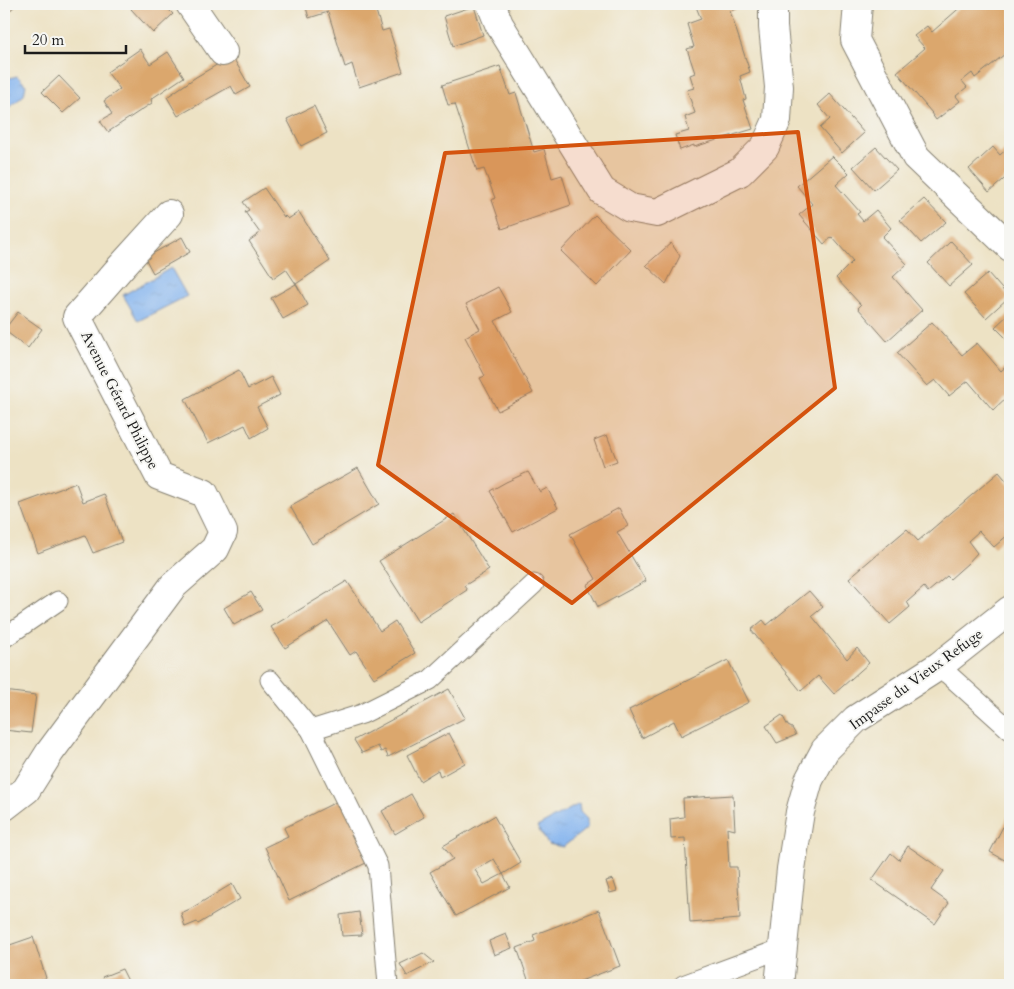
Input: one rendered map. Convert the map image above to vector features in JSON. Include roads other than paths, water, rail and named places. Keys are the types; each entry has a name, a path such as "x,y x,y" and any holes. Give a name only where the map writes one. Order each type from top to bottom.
{"street":[{"path":"190,4 223,52"},
{"path":"491,4 499,24 602,191 630,208 656,213 740,172 766,147 777,120 779,88 773,28 773,4"},
{"path":"858,4 855,40 916,157 1010,247"},
{"name":"Avenue Gérard Philippe","path":"4,806 26,790 50,752 173,586 215,549 223,532 204,493 159,476 77,317 169,214"},
{"name":"Impasse du Vieux Refuge","path":"779,985 791,869 800,812 808,780 825,750 856,719 939,666 1010,610"}],"lane":[{"path":"311,730 362,714 430,680 534,584"},
{"path":"4,638 58,601"},
{"path":"939,666 1010,730"},
{"path":"270,680 311,730 378,866 388,985"},
{"path":"683,985 783,948"}],"water":[{"path":"17,76 26,85 24,95 4,112 4,81"},
{"path":"171,268 187,296 138,321 123,295"},
{"path":"579,804 580,812 587,819 587,828 563,847 548,844 537,827"}]}
